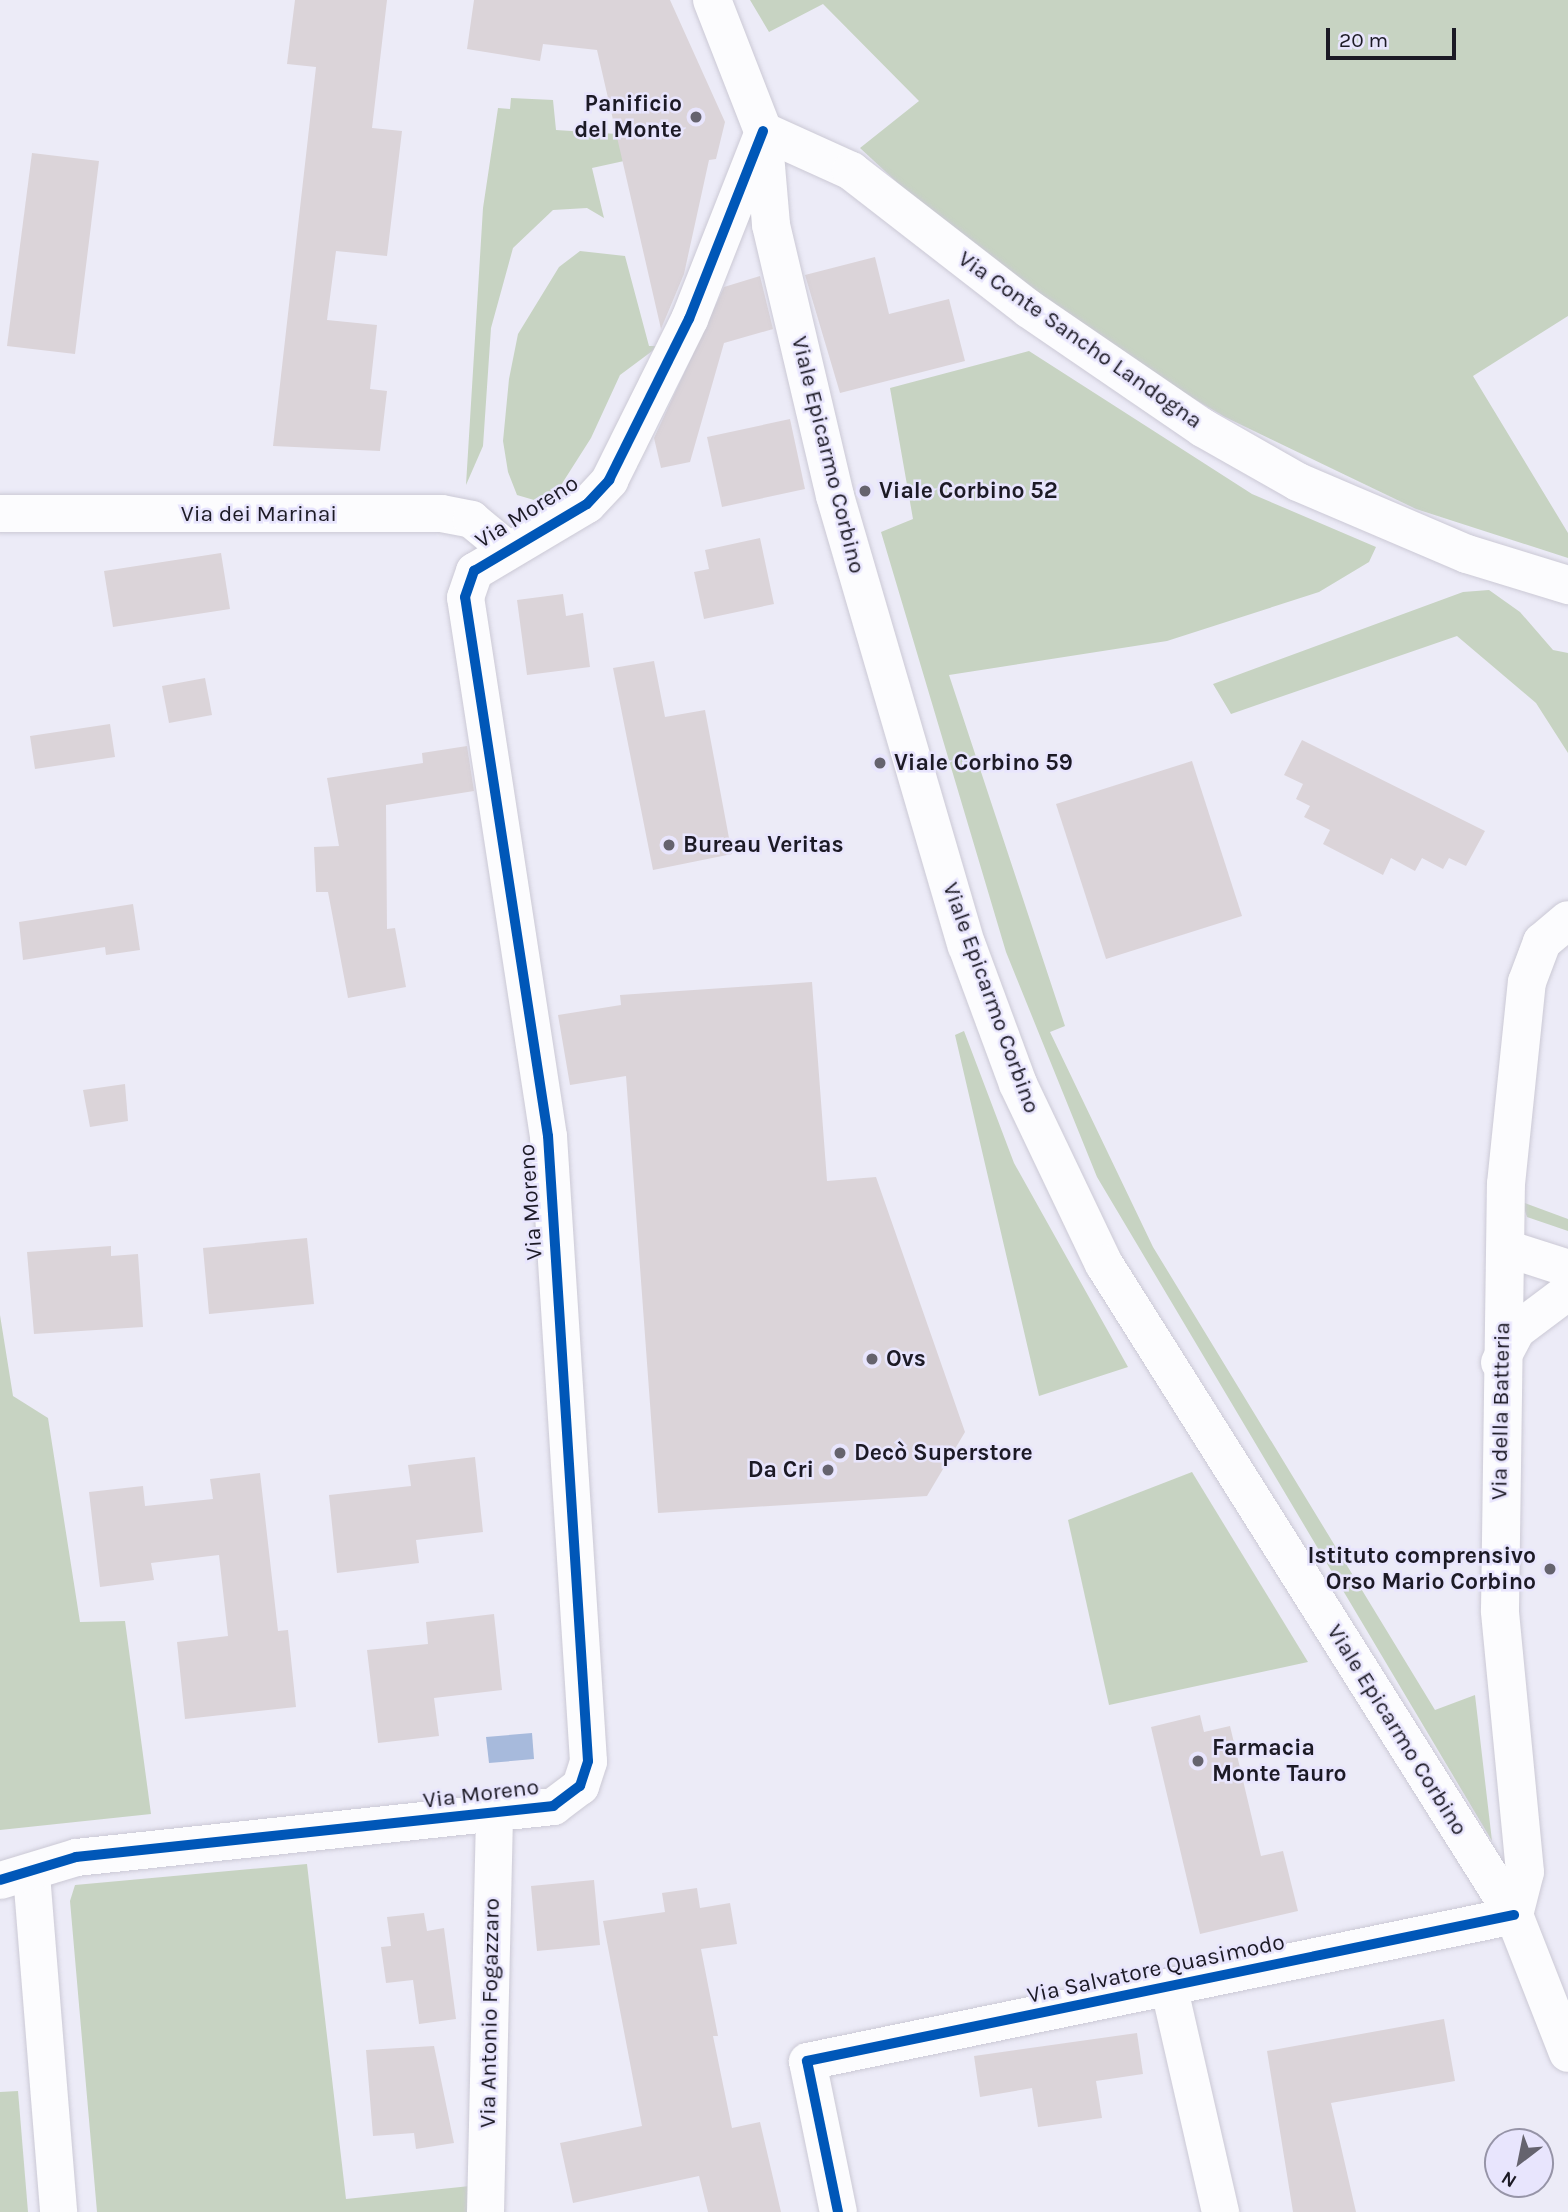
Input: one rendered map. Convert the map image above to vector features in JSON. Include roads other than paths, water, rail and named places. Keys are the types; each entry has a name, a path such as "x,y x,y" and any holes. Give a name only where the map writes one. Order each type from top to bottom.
{"main road":[{"name":"Viale Epicarmo Corbino","path":"712,0 763,131 771,225 835,496 967,946 1018,1084 1104,1264 1514,1915 1568,2053"},
{"name":"Via Conte Sancho Landogna","path":"763,131 851,171 1111,369 1238,449 1298,482 1467,554 1568,585"},
{"name":"Via della Batteria","path":"1514,1915 1525,1872 1500,1610 1499,1362 1513,1074 1527,982 1542,942 1568,920"}],"street":[{"name":"Via Moreno","path":"15,1877 76,1857 494,1814 566,1802 588,1761 548,1136 465,597 474,571 506,548 587,504 609,480 689,319 763,131"},
{"path":"724,232 771,225"},
{"name":"Via dei Marinai","path":"0,513 441,513 471,519 506,548"},
{"path":"1506,1248 1568,1268"},
{"path":"1499,1362 1516,1330 1568,1291"},
{"name":"Via Antonio Fogazzaro","path":"485,2212 494,1814"},
{"path":"15,1877 58,2212"},
{"name":"Via Salvatore Quasimodo","path":"838,2212 807,2061 1169,1989 1514,1915"},
{"path":"1169,1989 1220,2212"}],"water":[{"path":"532,1733 534,1759 489,1763 486,1737"}],"place":[{"name":"Panificio del Monte","path":"696,117"},
{"name":"Viale Corbino 52","path":"865,491"},
{"name":"Viale Corbino 59","path":"880,763"},
{"name":"Bureau Veritas","path":"669,845"},
{"name":"Ovs","path":"872,1359"},
{"name":"Decò Superstore","path":"840,1453"},
{"name":"Da Cri","path":"828,1470"},
{"name":"Istituto comprensivo Orso Mario Corbino","path":"1550,1569"},
{"name":"Farmacia Monte Tauro","path":"1198,1761"}]}
